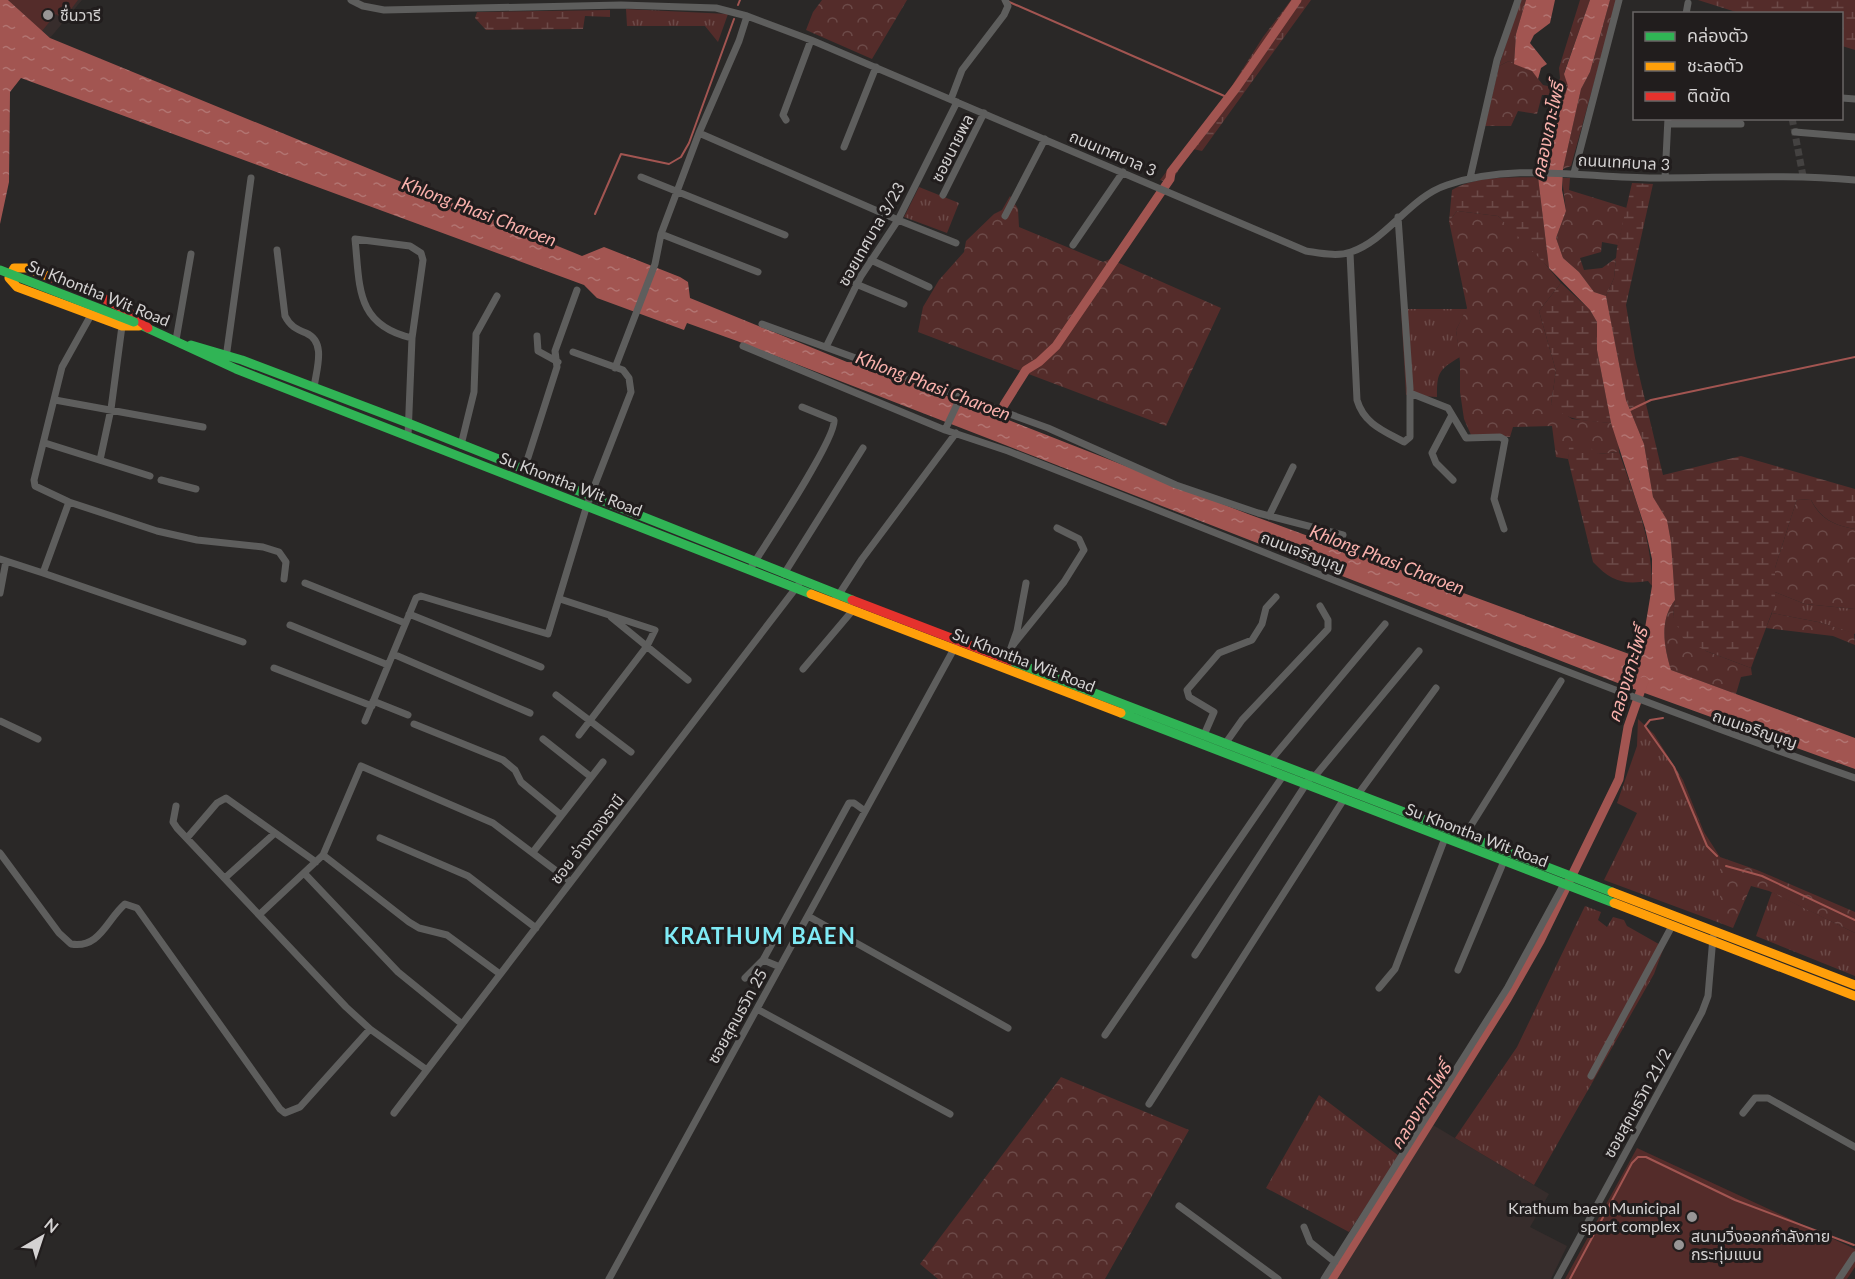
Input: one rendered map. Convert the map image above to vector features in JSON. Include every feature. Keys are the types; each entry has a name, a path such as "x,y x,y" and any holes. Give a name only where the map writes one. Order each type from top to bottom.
{"main road":[{"path":"14,268 27,268 122,307 141,319 146,327 122,326 17,287 9,278 11,272 14,268"},
{"name":"Su Khontha Wit Road","path":"0,270 225,359 360,417 750,571 799,585 956,645 1305,785 1672,926 1713,936 1855,985"},
{"name":"Su Khontha Wit Road","path":"225,359 314,388 591,495 755,561 784,574 799,585"},
{"path":"360,417 364,407"},
{"name":"Su Khontha Wit Road","path":"836,599 852,610 956,645 1007,659 1465,835 1855,996"}],"street":[{"name":"ถนนเทศบาล 3","path":"351,0 363,6 384,10 621,5 716,8 747,16 876,67 1306,251 1328,255 1350,253 1363,246 1433,190 1470,178 1510,172 1665,178 1803,176 1855,180"},
{"name":"ซอยเทศบาล 3/23","path":"826,347 856,284 898,220 954,101 962,70 1004,15 1008,6 1005,0"},
{"path":"1470,178 1497,60 1518,0"},
{"path":"1570,173 1619,0"},
{"path":"1686,12 1688,3"},
{"path":"615,368 655,264 661,234 747,16"},
{"path":"786,120 783,115 811,40"},
{"path":"844,147 876,67"},
{"name":"ซอยนายพล","path":"943,195 984,113"},
{"path":"1665,178 1668,121 1741,124"},
{"path":"1795,132 1855,137"},
{"path":"699,133 956,243"},
{"path":"1005,216 1046,139"},
{"path":"1073,245 1123,172"},
{"path":"641,177 785,235"},
{"path":"225,359 250,178"},
{"path":"1350,253 1360,409 1370,423 1404,442 1410,436 1410,393 1398,217"},
{"path":"661,234 758,272"},
{"path":"408,436 412,338 423,260 421,253 411,246 355,239 365,309 379,324 412,338"},
{"path":"277,250 285,316 290,325 311,335 317,341 319,356 314,388"},
{"path":"176,340 191,254"},
{"path":"871,260 929,287"},
{"path":"856,284 904,304"},
{"path":"524,470 558,362 555,351 577,290"},
{"path":"461,445 474,392 476,334 497,296"},
{"path":"91,315 62,367 34,480 35,486 69,502 157,531 197,540 263,547 279,552 286,562 284,579"},
{"path":"762,324 1071,437 1176,485 1269,516 1343,535"},
{"path":"100,460 111,409 122,326"},
{"path":"537,336 537,351 558,362"},
{"name":"ถนนเจริญบุญ","path":"743,346 956,433 1019,455 1676,715 1855,778"},
{"path":"365,721 416,598 421,596 548,634 591,495 631,392 629,378 623,370 573,352"},
{"path":"1410,393 1443,404 1466,438 1500,437 1505,440 1494,499 1504,529"},
{"path":"946,427 960,398"},
{"path":"55,400 203,427"},
{"path":"750,571 818,459 834,425 834,420 802,407"},
{"path":"1452,415 1432,453 1436,463 1453,480"},
{"path":"836,599 862,559 956,433"},
{"path":"45,443 150,476"},
{"path":"784,574 863,448"},
{"path":"1269,516 1293,467"},
{"path":"161,480 196,489"},
{"path":"42,573 69,502"},
{"path":"1013,645 1064,582 1084,550 1079,539 1057,528"},
{"path":"0,593 3,560 243,642"},
{"path":"305,583 405,623"},
{"path":"1007,659 1013,645 1026,584"},
{"name":"ซอย อ่างทองธานี","path":"394,1113 799,585"},
{"path":"1204,735 1214,712 1189,697 1187,690 1219,653 1252,640 1262,624 1266,608 1276,597"},
{"path":"560,598 654,628 647,646 579,735"},
{"path":"1225,744 1242,720 1328,629 1328,620 1320,606"},
{"path":"803,669 852,610"},
{"path":"409,614 541,667"},
{"path":"607,614 688,680"},
{"path":"1270,761 1385,624"},
{"path":"290,625 388,665"},
{"name":"ซอยสุคนธวิท 25","path":"609,1279 956,645"},
{"path":"1195,955 1305,785 1419,651"},
{"path":"393,654 530,713"},
{"path":"274,668 408,715"},
{"path":"1465,835 1561,681"},
{"path":"1359,794 1436,688"},
{"path":"556,695 631,752"},
{"path":"0,721 38,739"},
{"path":"414,724 503,760 515,770 521,782 561,815"},
{"path":"543,739 591,777"},
{"path":"532,852 603,762"},
{"path":"260,914 323,855 361,766 483,818 571,882"},
{"path":"1105,1035 1283,776"},
{"path":"187,838 217,803 226,798 316,862"},
{"path":"1149,1104 1344,799"},
{"path":"745,978 763,960 849,803 865,811"},
{"path":"176,806 172,822 187,838 370,1029 426,1070"},
{"path":"226,878 275,833"},
{"path":"380,838 468,876 536,928"},
{"path":"1378,988 1395,969 1444,838"},
{"path":"0,853 59,933 71,944 83,944 99,936 125,904 137,908 285,1113 300,1107 370,1029"},
{"path":"323,855 409,922 419,928 447,935 500,974"},
{"path":"1458,970 1504,861"},
{"path":"304,873 398,972 462,1024"},
{"path":"1324,1279 1508,987 1564,884"},
{"path":"808,916 1008,1028"},
{"path":"1591,1076 1672,926"},
{"name":"ซอยสุคนธวิท 21/2","path":"1557,1279 1702,1012 1708,996 1713,936"},
{"path":"763,960 780,967"},
{"path":"757,1009 950,1114"},
{"path":"1743,1113 1755,1098 1768,1098 1855,1147"},
{"path":"1179,1206 1278,1279"},
{"path":"1304,1227 1310,1242 1335,1262"},
{"path":"1839,1279 1855,1255"}],"shaded area":[{"name":"ชื่นวารี","path":"8,0 82,0 50,38"},
{"path":"1433,1125 1549,1194 1530,1227 1567,1246 1551,1279 1337,1279"}],"green space":[{"name":"ชื่นวารี","path":"8,0 78,0 63,20 56,14 42,31"},
{"path":"822,0 907,0 872,59 806,30 813,12"},
{"path":"1291,0 1311,0 1202,151 1193,149 1170,183 1160,180 1228,92 1263,37"},
{"path":"1520,0 1526,0 1516,34 1514,64 1509,61 1499,66"},
{"path":"1580,0 1590,0 1564,73 1569,86 1565,95 1542,95 1537,114 1518,111 1511,126 1485,126 1499,66 1509,61 1532,71 1543,85 1557,88 1560,78 1559,68"},
{"path":"1610,0 1617,0 1571,166 1563,169 1581,89 1590,72"},
{"path":"1698,0 1855,0 1855,50 1843,46 1843,12 1736,12"},
{"path":"626,9 728,14 718,42 705,26 627,26"},
{"path":"610,10 610,17 585,16 583,29 486,30 475,18 477,12"},
{"path":"1538,177 1549,268 1498,216 1457,211 1449,221 1452,190 1462,185 1483,180"},
{"path":"1562,178 1570,178 1569,190 1627,208 1618,245 1602,242 1601,252 1580,258 1584,270 1602,268 1616,258 1614,278 1606,296 1594,292 1579,272 1563,258 1556,238 1566,211"},
{"path":"1632,183 1653,184 1626,305 1635,358 1663,475 1741,456 1855,489 1855,529 1829,521 1811,500 1797,499 1775,568 1775,604 1751,668 1706,651 1683,638 1673,617 1675,600 1671,542 1667,521 1653,497 1644,444 1626,400 1606,296 1614,278 1617,248"},
{"path":"919,187 959,203 947,233 904,217"},
{"path":"1010,196 1018,209 1019,227 1103,262 1110,259 1221,308 1166,426 918,332 923,307 939,280 964,252 966,241 994,214 1002,210"},
{"path":"1457,211 1498,216 1532,248 1561,283 1539,311 1556,371 1551,404 1572,419 1611,423 1618,439 1619,452 1598,454 1570,447 1568,459 1556,457 1552,426 1513,427 1510,437 1471,435 1464,419 1460,392 1460,362 1456,330 1467,308 1449,221"},
{"path":"1561,283 1590,310 1597,322 1597,350 1611,423 1571,417 1551,404 1556,371 1539,311"},
{"path":"1401,309 1467,309 1456,330 1460,357 1447,365 1440,373 1437,397 1406,395"},
{"path":"1584,443 1598,454 1619,452 1646,534 1652,586 1648,581 1618,580 1606,574 1593,562 1568,459 1569,447"},
{"path":"1797,499 1811,500 1824,517 1841,526 1855,529 1855,609 1805,604 1775,592 1775,568"},
{"path":"1775,592 1805,604 1855,609 1855,634 1818,622 1772,613"},
{"path":"1675,600 1673,617 1706,651 1751,668 1752,675 1741,677 1736,694 1671,670 1664,634 1667,616"},
{"path":"1772,613 1818,622 1854,633 1855,645 1833,636 1766,628"},
{"path":"1638,719 1654,734 1683,780 1704,832 1720,857 1720,923 1604,880 1637,813 1617,803 1637,746"},
{"path":"1720,857 1757,870 1855,912 1855,933 1769,891 1751,886 1733,928 1720,923"},
{"path":"1772,892 1855,933 1855,976 1756,936"},
{"path":"1585,906 1601,912 1598,920 1607,927 1613,917 1624,920 1627,926 1664,947 1654,974 1534,1185 1455,1138 1517,1047"},
{"path":"1061,1077 1189,1130 1105,1279 938,1279 920,1264"},
{"path":"1319,1095 1399,1156 1349,1232 1266,1188"},
{"name":"Krathum baen Municipal sport complex","path":"1637,1148 1855,1249 1855,1267 1847,1279 1565,1279"}],"water":[{"path":"0,0 8,0 50,38 582,256 604,247 680,277 688,282 690,298 847,362 863,363 1248,514 1640,658 1652,586 1652,559 1645,528 1611,423 1597,350 1597,322 1590,310 1549,268 1538,177 1551,157 1557,95 1565,95 1568,86 1564,74 1590,0 1610,0 1590,72 1581,89 1563,169 1562,190 1566,211 1556,238 1563,258 1579,272 1594,292 1606,296 1626,400 1644,444 1653,497 1667,520 1675,600 1667,616 1664,634 1671,670 1855,738 1855,769 1628,687 737,341 687,323 684,330 597,298 584,285 21,78 10,92 9,182 0,224"},
{"path":"1526,0 1555,0 1550,23 1534,35 1530,43 1547,64 1541,68 1538,79 1532,71 1514,64 1516,34"}],"waterway":[{"path":"738,5 740,0"},
{"name":"Khlong Phasi Charoen","path":"1004,405 1026,370 1039,362 1056,346 1170,179 1171,172 1236,88 1297,0"},
{"path":"1007,1 1229,98"},
{"path":"595,214 621,154 669,164 681,157 689,143 734,19"},
{"path":"1628,411 1651,400 1855,357"},
{"name":"คลองเกาะโพธิ์","path":"1332,1279 1507,999 1540,941 1619,779 1628,727 1644,681"},
{"path":"1663,718 1650,720 1645,726 1674,767 1707,846 1717,856"},
{"path":"1726,866 1762,876 1855,920"},
{"path":"1570,1279 1632,1163 1638,1157 1646,1157 1735,1200 1854,1245"}],"tunnel":[{"path":"1792,120 1803,176"}],"traffic: fast":[{"path":"0,270 134,322"},
{"path":"134,322 236,369 811,594"},
{"path":"191,345 242,360 408,423 852,600"},
{"path":"1011,661 1612,892"},
{"path":"1121,713 1614,903"}],"traffic: slow":[{"path":"50,277 27,268 14,268 9,278 17,287 122,326 139,326"},
{"path":"811,594 1121,713"},
{"path":"1612,892 1855,985"},
{"path":"1614,903 1855,996"}],"traffic: jam":[{"path":"50,277 114,304 148,328"},
{"path":"852,600 1011,661"}],"place":[{"name":"ชื่นวารี","path":"48,15"},
{"name":"Krathum baen Municipal sport complex","path":"1692,1217"},
{"name":"สนามวิ่งออกกำลังกาย กระทุ่มแบน","path":"1679,1245"}],"district":[{"name":"KRATHUM BAEN","path":"760,936"}]}
